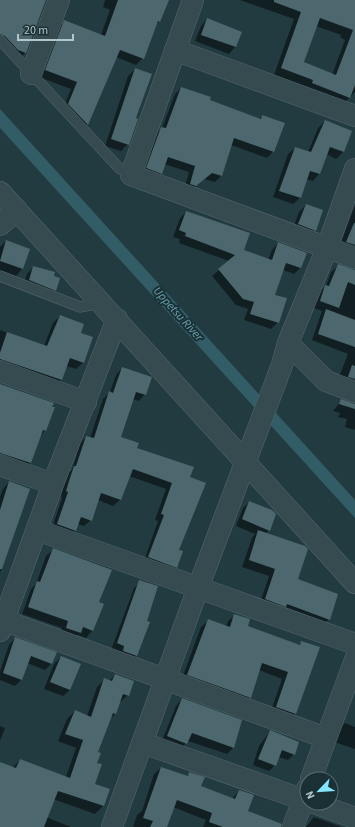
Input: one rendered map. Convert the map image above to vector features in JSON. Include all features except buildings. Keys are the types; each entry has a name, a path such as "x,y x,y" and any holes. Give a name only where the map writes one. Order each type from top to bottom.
{"street":[{"path":"31,74 59,0"},
{"path":"193,0 131,174 355,258"},
{"path":"175,50 355,116"},
{"path":"112,827 252,441 282,365 288,343 327,248 355,169"},
{"path":"0,192 117,319 355,583"},
{"path":"0,225 17,210"},
{"path":"117,319 1,624 165,678 326,738"},
{"path":"288,343 326,381 355,392"},
{"path":"0,371 86,402"},
{"path":"0,465 54,484"},
{"path":"37,530 355,644"},
{"path":"314,771 355,660"},
{"path":"143,743 299,795"},
{"path":"293,827 301,811"},
{"path":"339,811 355,818"}],"lane":[{"path":"0,40 119,168 131,174"},
{"path":"0,276 80,307 102,303"}],"water":[{"name":"Uppetsu River","path":"0,109 355,500 355,518 0,128"}]}
